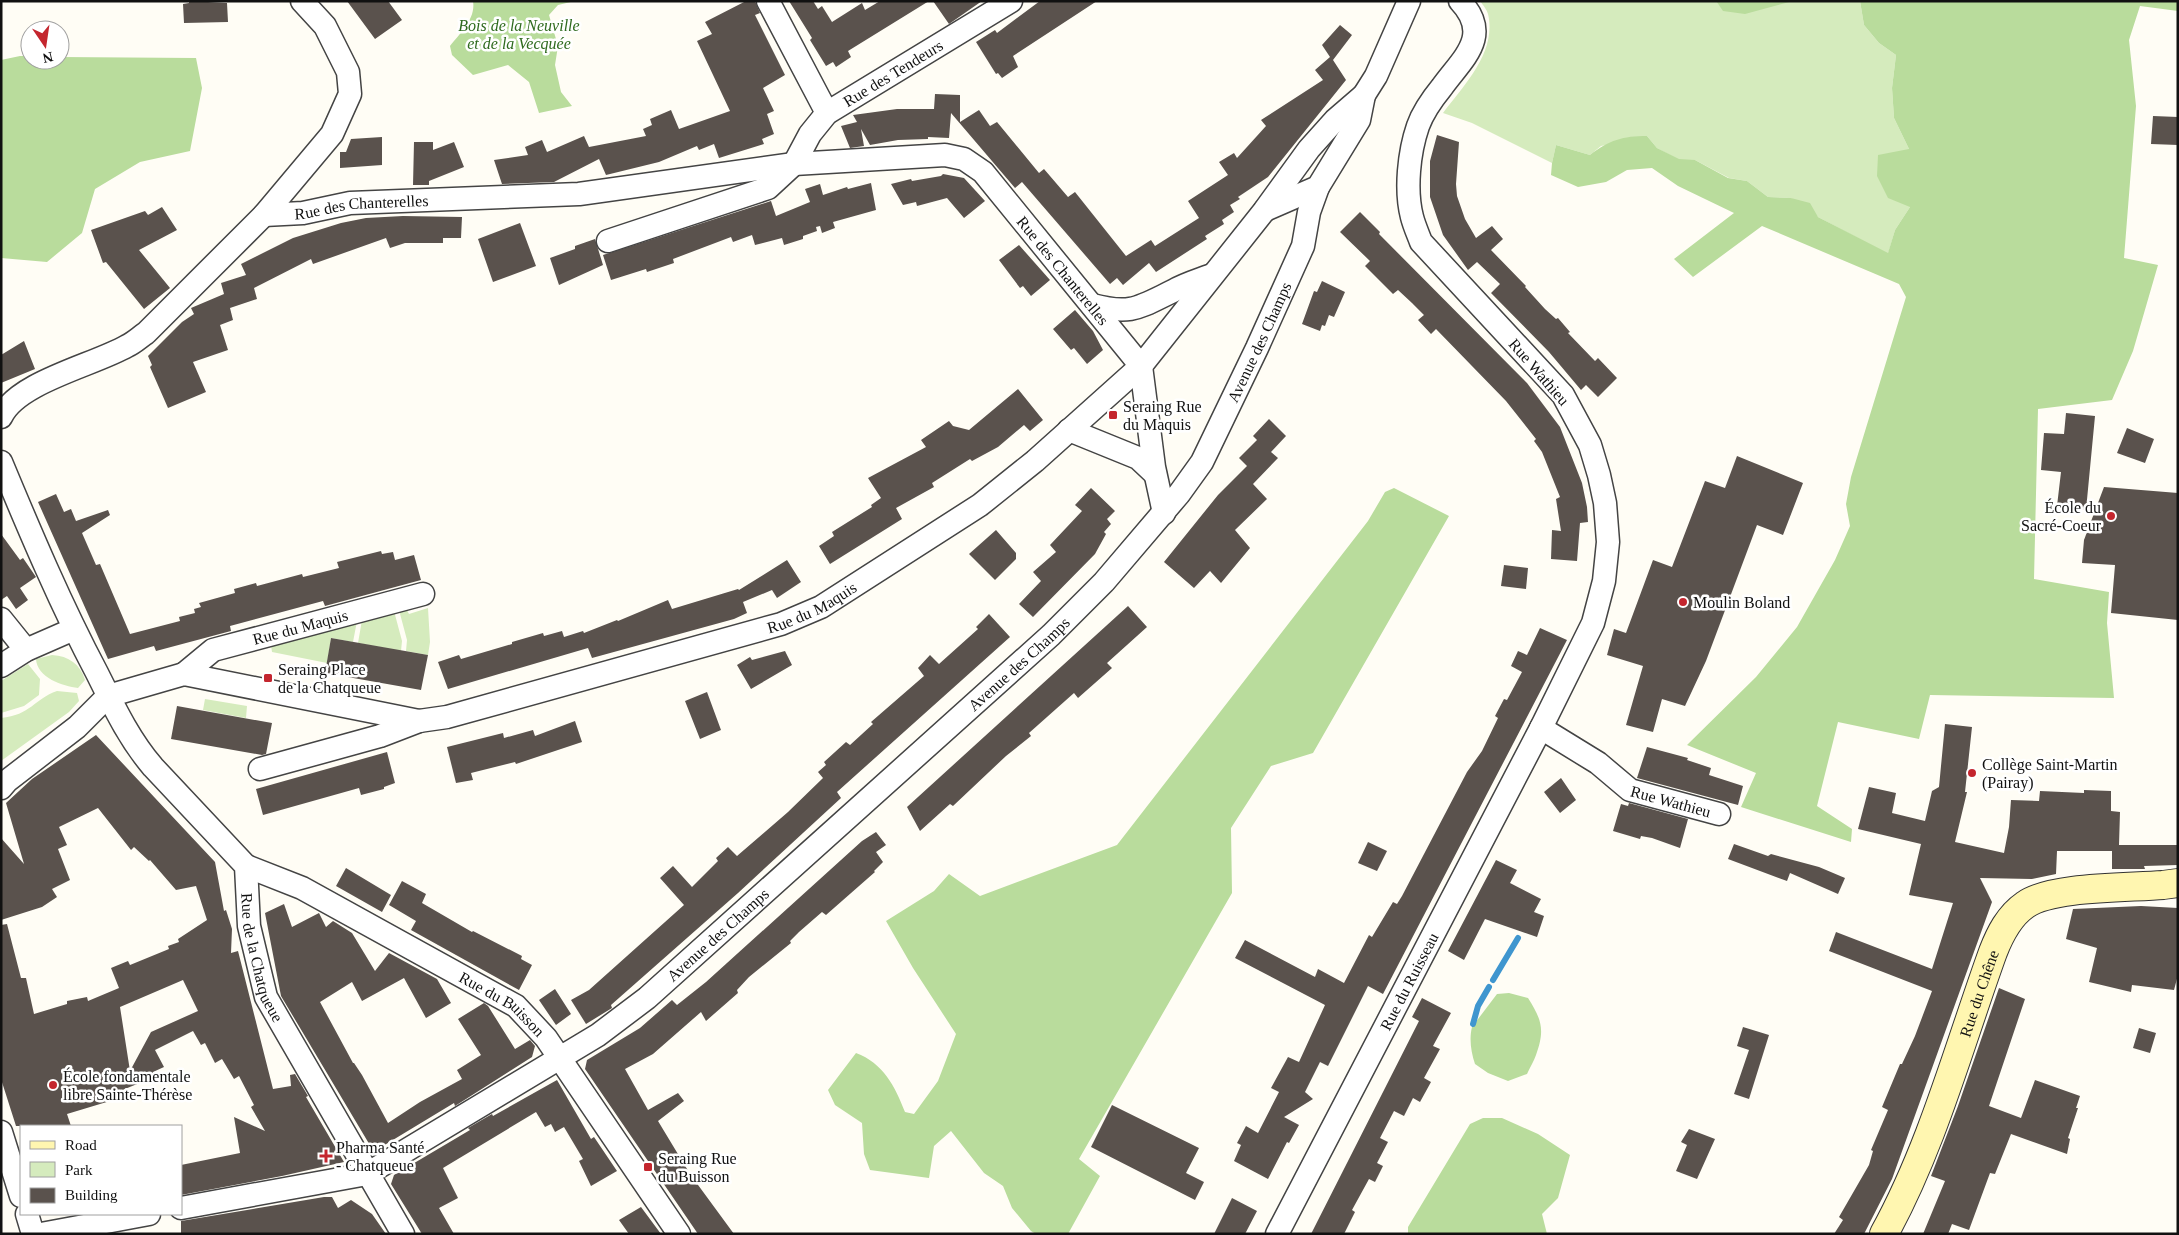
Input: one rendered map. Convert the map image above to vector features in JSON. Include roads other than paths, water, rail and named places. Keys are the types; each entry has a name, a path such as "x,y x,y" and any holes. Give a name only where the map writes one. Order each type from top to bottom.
{"main road":[{"name":"Rue du Chêne","path":"1884,1234 1922,1151 1992,952 2005,926 2014,915 2026,904 2040,897 2058,892 2178,883"}],"street":[{"path":"1,417 10,403 33,388 127,347 146,333 264,215 332,134 350,94 348,72 325,26 302,1"},
{"path":"768,1 827,114"},
{"name":"Rue des Tendeurs","path":"794,164 810,134 827,114 1011,1"},
{"path":"1164,513 1155,474 1141,366 1322,135 1335,120 1364,96 1376,76 1409,1"},
{"name":"Rue Wathieu","path":"1460,1 1466,8 1473,25 1474,38 1470,51 1463,62 1442,85 1418,126 1410,173 1409,197 1412,217 1421,242 1563,395 1590,445 1605,503 1608,542 1605,571 1593,623 1541,728 1598,763 1630,790 1719,814"},
{"path":"1264,210 1318,186 1358,120 1363,109 1364,96"},
{"name":"Rue des Chanterelles","path":"264,215 303,213 350,203 579,194 794,164 944,155 964,159 983,172 1141,366"},
{"path":"608,241 768,188 794,164"},
{"name":"Avenue des Champs","path":"182,1208 367,1174 598,1035 647,998 1051,635 1104,582 1164,513 1202,462 1257,348 1303,246 1306,224 1318,186"},
{"path":"1264,210 1279,207 1293,208 1302,216 1306,224"},
{"path":"1092,305 1121,310 1136,309 1172,291 1213,275"},
{"name":"Rue du Maquis","path":"260,769 380,736 419,721 447,716 727,640 781,624 821,607 980,506 1141,366"},
{"path":"1069,430 1138,458 1155,474"},
{"path":"1,462 74,629 123,726 140,751 246,866"},
{"name":"Rue du Maquis","path":"108,696 184,674 213,650 423,594"},
{"path":"1,619 26,650"},
{"path":"1,666 26,650 74,629"},
{"name":"Rue du Maquis","path":"184,674 419,721"},
{"path":"1,788 7,781 77,727 108,696"},
{"name":"Rue du Ruisseau","path":"1277,1234 1541,728"},
{"name":"Rue du Buisson","path":"246,866 302,888 516,1006 546,1038 679,1234"},
{"name":"Rue de la Chatqueue","path":"246,866 249,926 266,997 403,1234"},
{"path":"1,1132 20,1193"},
{"path":"27,1215 33,1234"},
{"path":"41,1234 144,1215"}],"waterway":[{"path":"1493,980 1518,938"},
{"path":"1473,1024 1478,1006 1489,987"}],"place":[{"name":"Seraing Rue du Maquis","path":"1113,415"},
{"name":"École du Sacré-Coeur","path":"2111,516"},
{"name":"Moulin Boland","path":"1683,602"},
{"name":"Seraing Place de la Chatqueue","path":"268,678"},
{"name":"Collège Saint-Martin (Pairay)","path":"1972,773"},
{"name":"École fondamentale libre Sainte-Thérèse","path":"53,1085"},
{"name":"Pharma Santé - Chatqueue","path":"326,1156"},
{"name":"Seraing Rue du Buisson","path":"648,1167"}],"park label":[{"name":"Bois de la Neuville et de la Vecquée","path":"519,34"}]}
